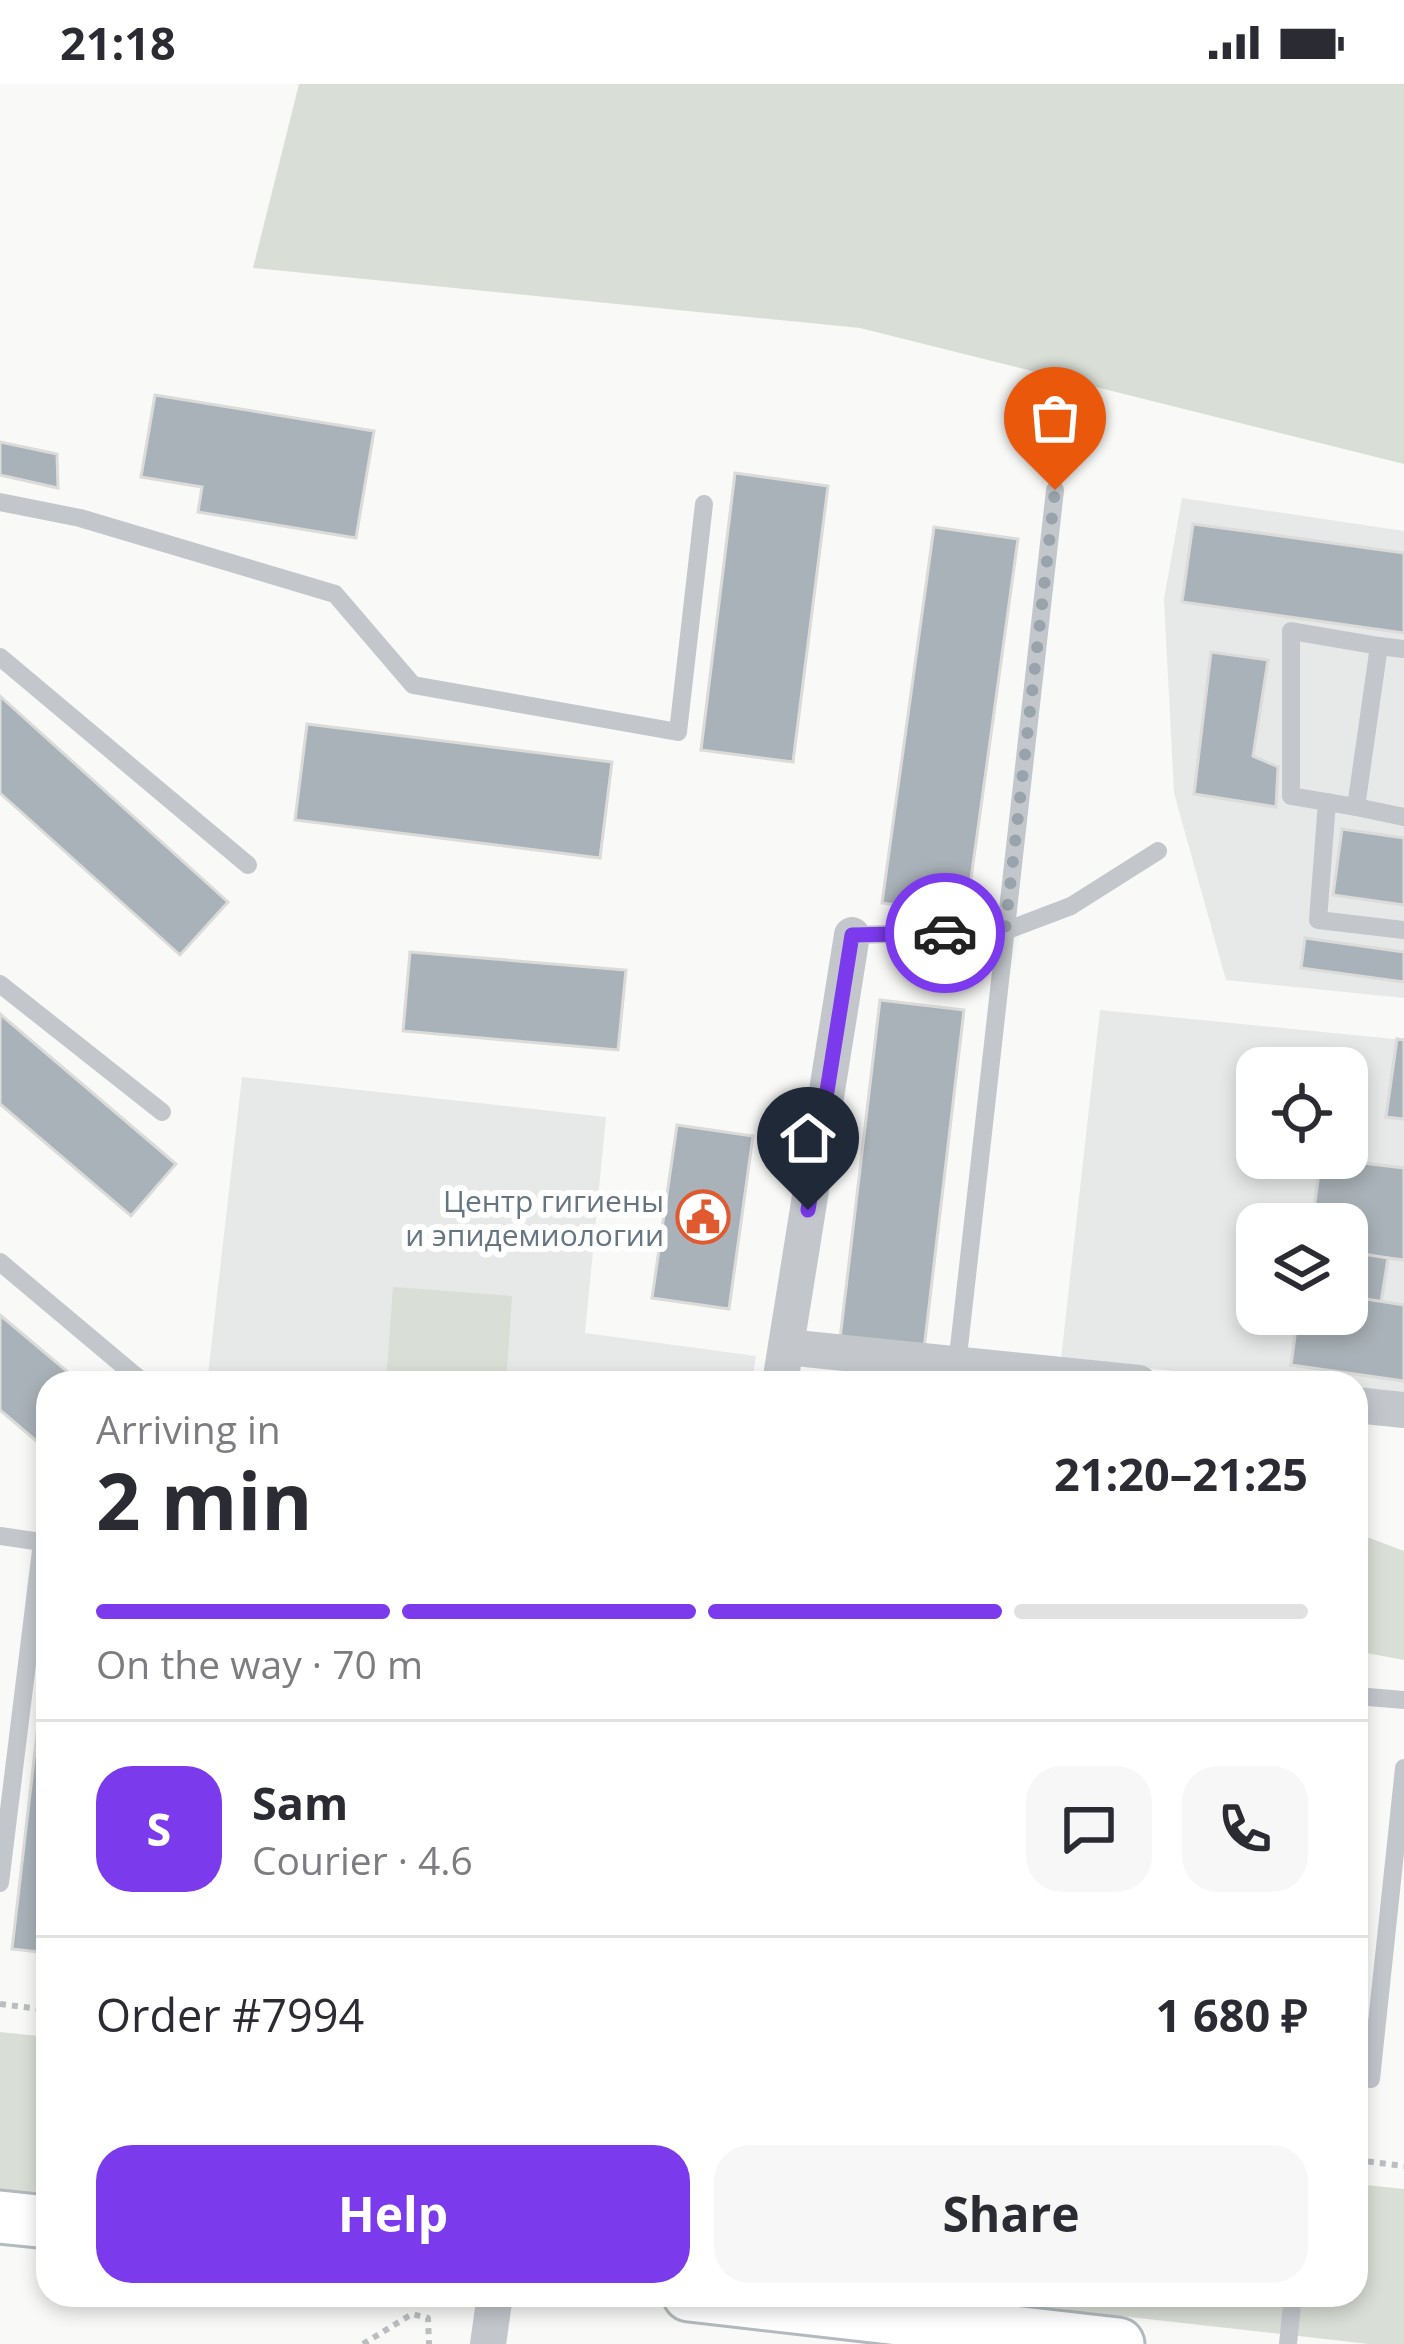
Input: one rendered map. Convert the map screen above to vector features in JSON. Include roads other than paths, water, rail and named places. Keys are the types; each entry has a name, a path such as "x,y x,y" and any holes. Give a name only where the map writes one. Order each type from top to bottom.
{"main road":[{"path":"0,2217 36,2221"},
{"path":"887,2307 1118,2344"}],"street":[{"path":"852,935 783,1365 957,1365 1017,1371"},
{"path":"1368,1406 1404,1410"},
{"path":"488,2344 493,2307"}],"lane":[{"path":"957,1365 1055,490"},
{"path":"0,502 80,518 335,594 413,685 678,732 704,504"},
{"path":"1404,649 1291,631 1291,796 1404,817"},
{"path":"1356,807 1379,646"},
{"path":"0,657 248,865"},
{"path":"1327,802 1318,920 1404,930"},
{"path":"852,935 1005,931 1071,906 1158,851"},
{"path":"0,984 162,1112"},
{"path":"0,1262 130,1371"},
{"path":"0,1536 36,1541"},
{"path":"0,1883 36,1610"},
{"path":"1368,1697 1404,1700"},
{"path":"1368,2079 1404,1768"},
{"path":"1288,2344 1292,2307"}],"place":[{"name":"Центр гигиены и эпидемиологии","path":"703,1217"}]}
